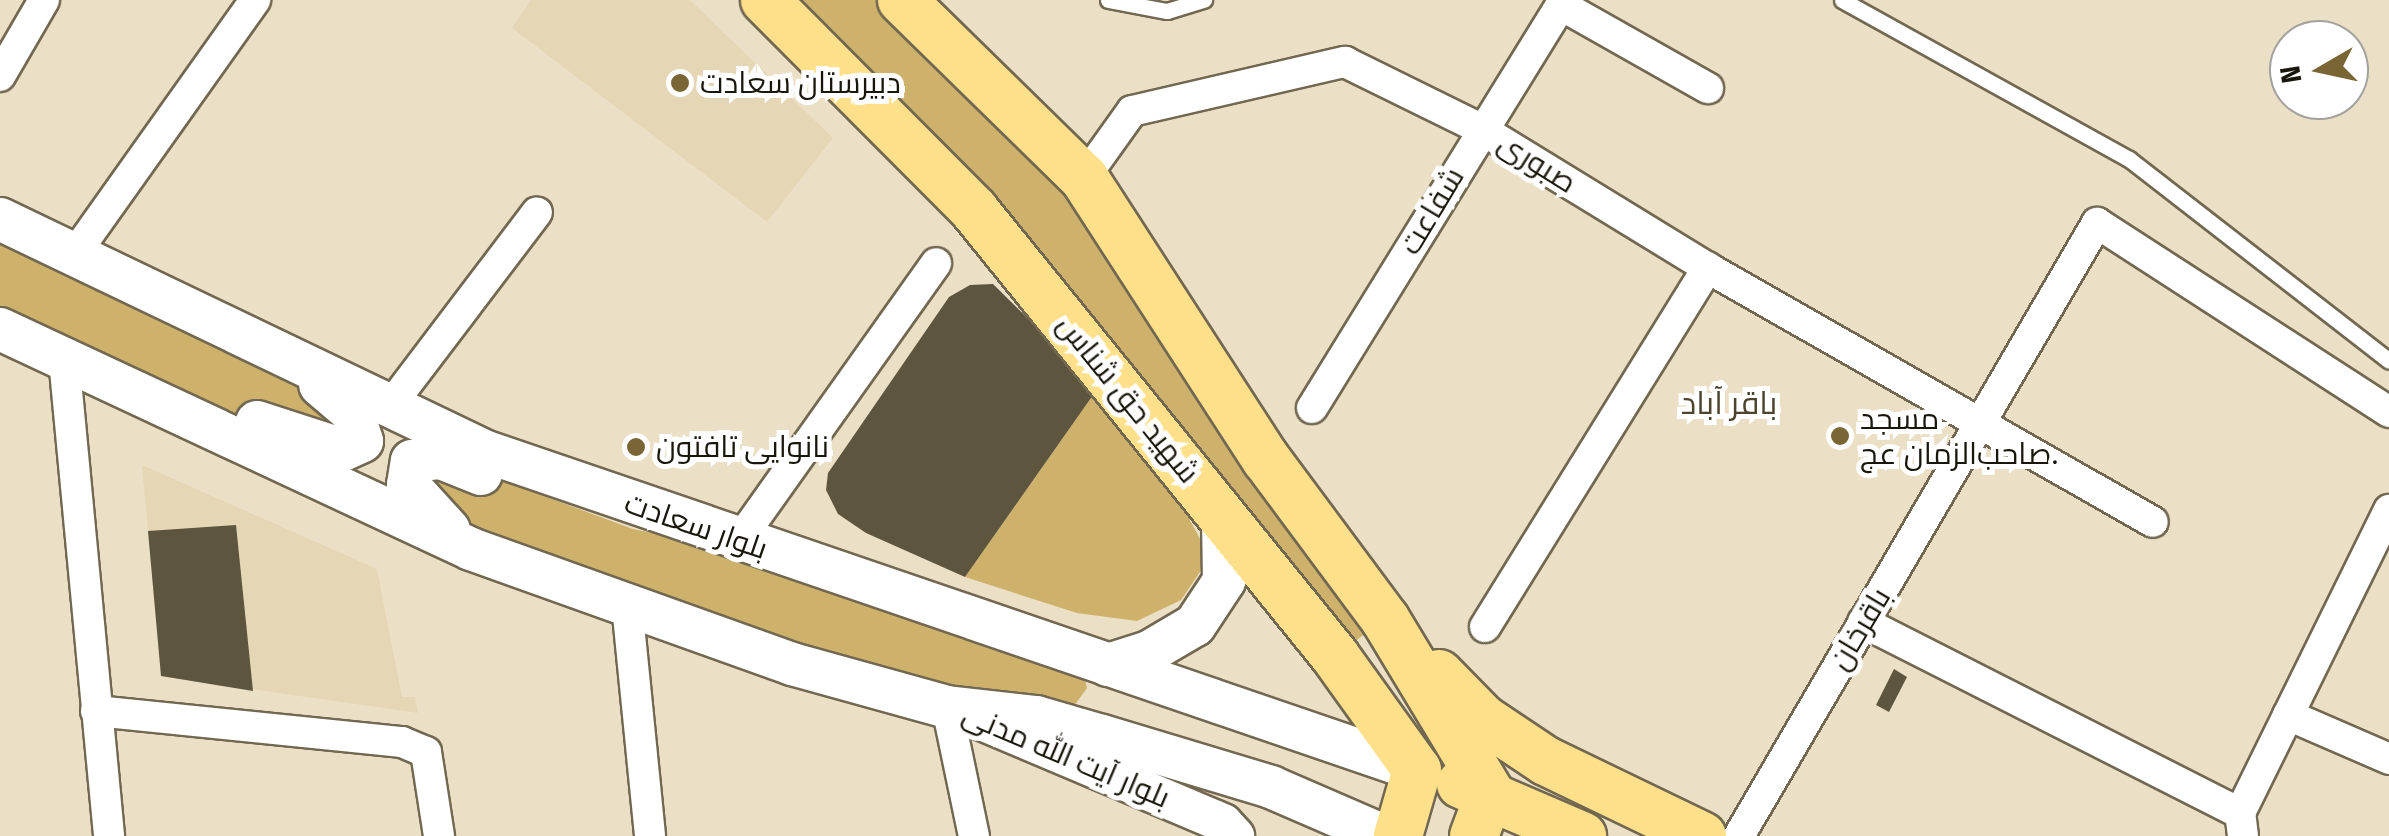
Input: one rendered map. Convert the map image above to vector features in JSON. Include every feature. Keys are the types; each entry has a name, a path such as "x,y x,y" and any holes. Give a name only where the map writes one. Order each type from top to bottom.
{"main road":[{"name":"شهید حق شناس","path":"766,0 964,198 1224,518 1417,770"},
{"path":"902,0 1084,178 1266,459 1385,620 1484,719 1546,761 1702,836"},
{"name":"بلوار سعادت","path":"0,219 484,451 754,547 1417,770"},
{"path":"4,331 75,347 315,442 343,450 362,441 352,413 289,358"},
{"path":"4,331 471,549 792,664 947,707 1036,717 1271,787 1384,836"},
{"path":"471,549 408,485 412,461 441,458 669,540 754,547"},
{"path":"1108,665 1149,652 1195,625 1224,580 1224,518"},
{"path":"1385,620 1482,814"},
{"path":"1398,836 1417,770 1482,814 1582,836"}],"street":[{"path":"0,76 44,0"},
{"path":"74,255 255,0"},
{"name":"شفاعت","path":"1312,408 1561,5 1708,88"},
{"name":"صبوری","path":"1084,178 1132,111 1345,62 1481,129 1708,268 2152,522"},
{"path":"390,406 537,212"},
{"name":"باقرخان","path":"1739,836 1984,424 2098,222 2389,412"},
{"path":"754,547 936,263"},
{"path":"1485,626 1708,268"},
{"path":"64,359 109,836"},
{"path":"1863,622 2242,825 2288,715 2379,554 2389,510"},
{"path":"627,605 650,836"},
{"path":"947,707 974,836"},
{"name":"بلوار آیت الله مدنی","path":"947,707 1080,759 1222,823 1235,836"},
{"path":"96,711 402,742 426,752 439,836"},
{"path":"2288,715 2389,758"}],"lane":[{"path":"1108,0 1168,11 1204,0"},
{"path":"1842,0 2129,159 2389,361"}],"shaded area":[{"name":"دبیرستان سعادت","path":"531,0 690,0 833,138 767,222 512,28"},
{"path":"765,0 902,0 1084,178 1385,619 1335,656"},
{"path":"0,219 289,358 361,428 242,416 75,347 0,329"},
{"path":"1098,388 1173,489 1205,548 1204,566 1181,600 1137,621 1077,613 965,577"},
{"path":"441,458 633,529 710,545 1082,667 1087,688 1074,706 1036,717 471,549 412,461"},
{"path":"142,465 377,569 402,697 415,697 418,713 161,676"}],"building":[{"path":"993,284 1098,388 965,577 866,533 838,514 826,490 828,473 949,297 970,285"},
{"path":"236,525 253,691 161,676 148,531"},
{"path":"1894,669 1907,677 1889,712 1876,705"}],"place":[{"name":"دبیرستان سعادت","path":"680,83"},
{"name":"مسجد صاحب‌الزمان عج.","path":"1840,436"},
{"name":"نانوایی تافتون","path":"636,447"}],"district":[{"name":"باقر آباد","path":"1729,403"}]}
